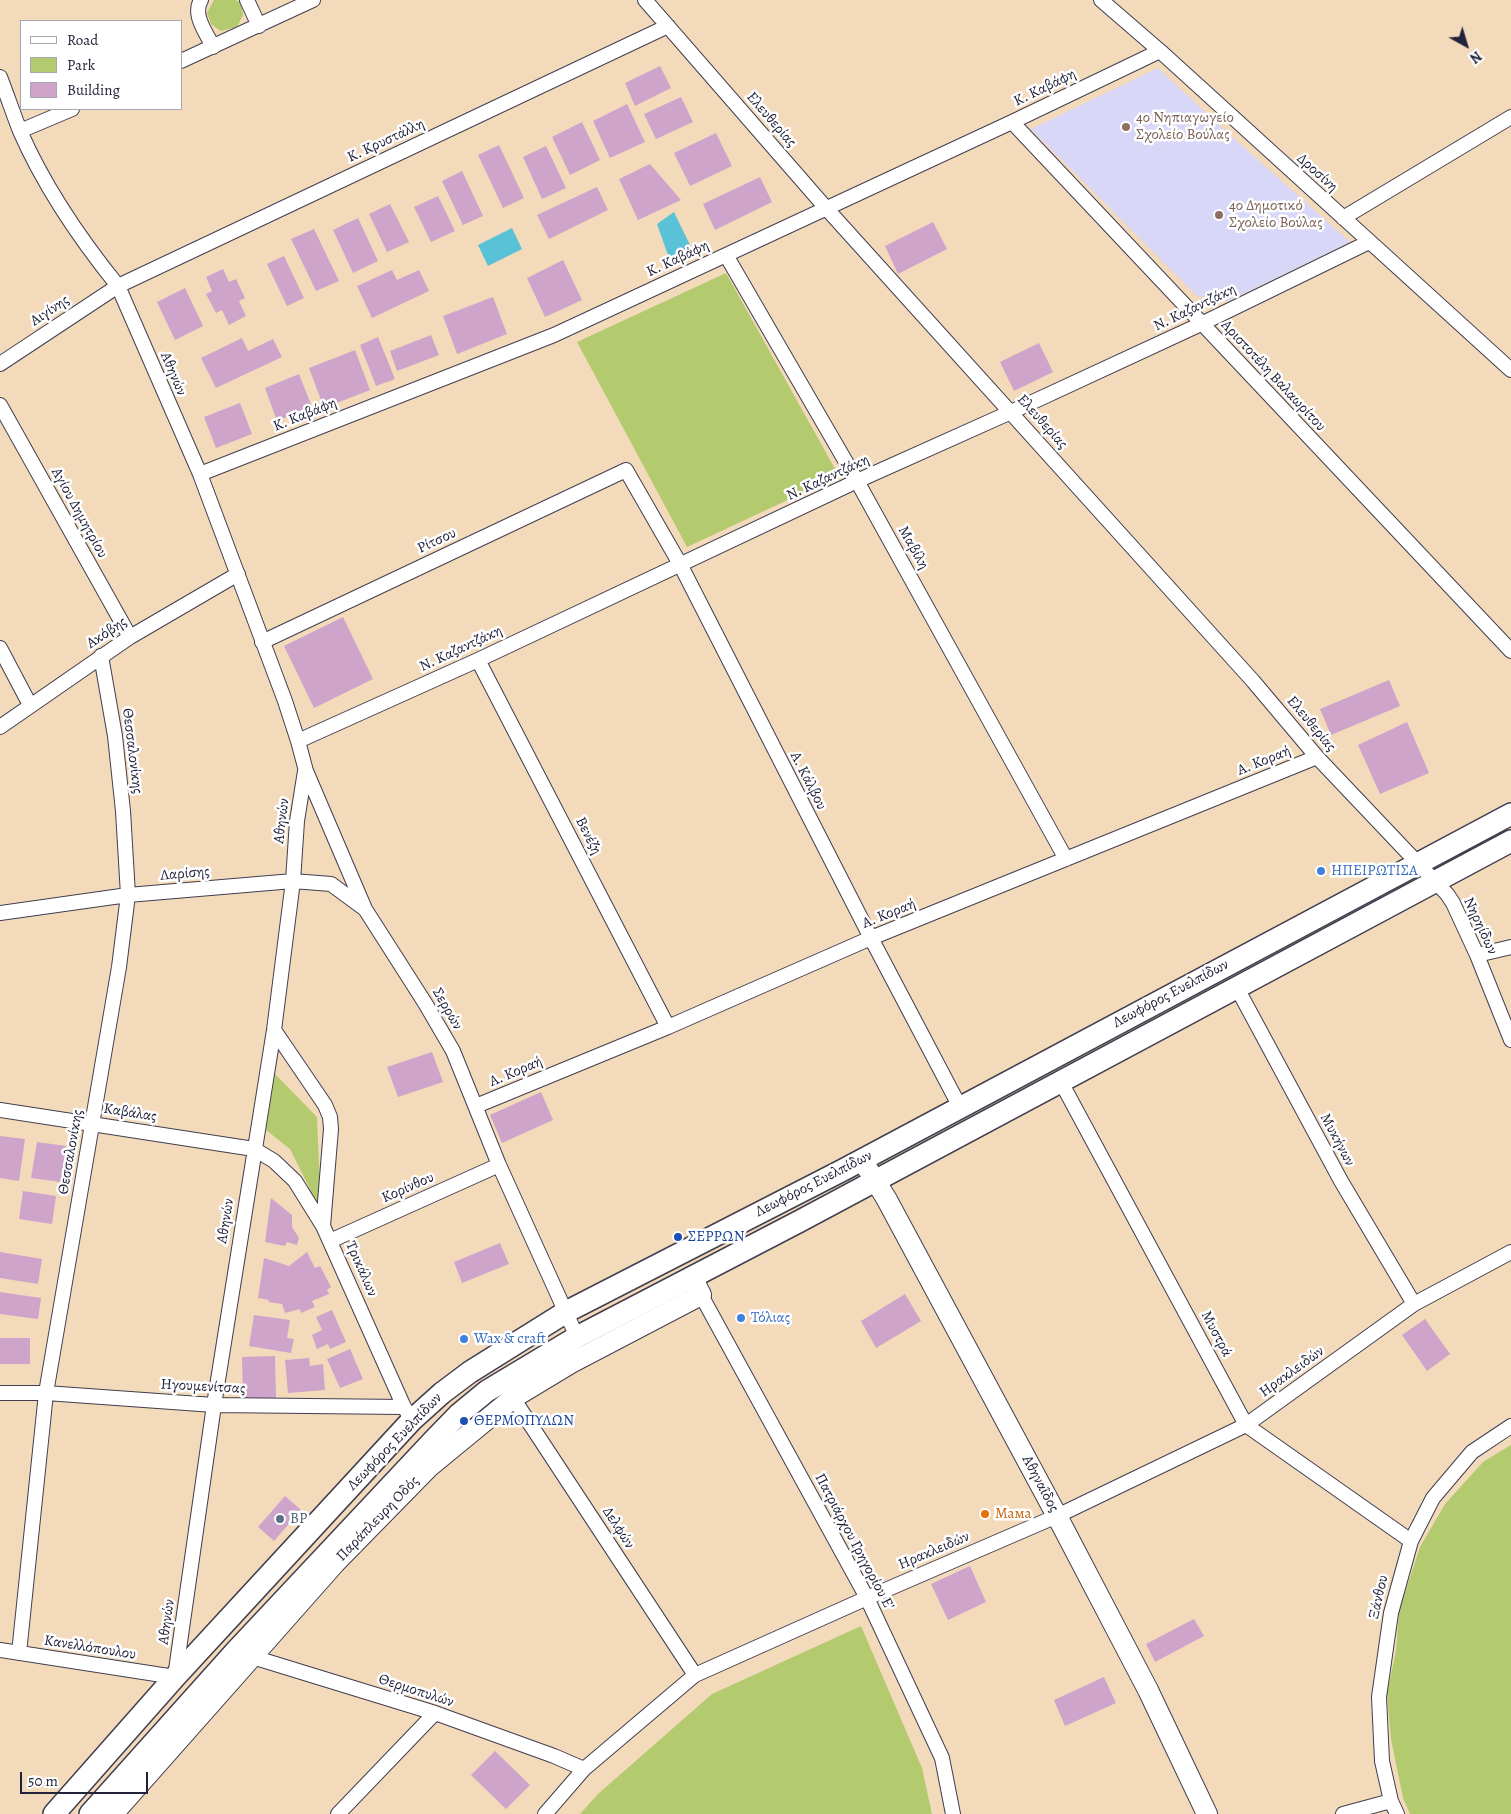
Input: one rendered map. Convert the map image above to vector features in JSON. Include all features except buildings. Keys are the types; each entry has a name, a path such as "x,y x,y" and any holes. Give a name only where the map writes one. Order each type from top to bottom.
{"main road":[{"name":"Λεωφόρος Ευελπίδων","path":"54,1814 408,1414 442,1393 470,1372 566,1312 862,1160 1511,814"},
{"name":"Λεωφόρος Ευελπίδων","path":"90,1814 244,1654 459,1414 487,1392 576,1337 697,1286 875,1181 1511,841"}],"street":[{"path":"201,0 197,7 197,14 213,47"},
{"path":"246,0 259,26"},
{"path":"182,61 313,0"},
{"name":"Ελευθερίας","path":"645,0 826,208 1253,681 1316,757 1416,863"},
{"name":"Δροσίνη","path":"1101,0 1160,51 1511,370"},
{"name":"Κ. Κρυστάλλη","path":"118,286 668,26"},
{"name":"Κ. Καβάφη","path":"200,474 554,335 1160,51"},
{"name":"Αθηνών","path":"0,77 20,132 54,197 100,264 118,286 200,474 285,701"},
{"path":"20,132 70,110"},
{"path":"1343,218 1511,117"},
{"name":"Αριστοτέλη Βαλαωρίτου","path":"1012,122 1511,651"},
{"name":"Ν. Καζαντζάκη","path":"298,740 478,660 858,481 1201,324 1369,242"},
{"name":"Μαβίλη","path":"726,255 858,481 1066,859"},
{"name":"Αιγίνης","path":"0,364 118,286"},
{"name":"Αγίου Δημητρίου","path":"0,405 130,636"},
{"name":"A. Κάλβου","path":"626,470 680,564 871,938 960,1107"},
{"name":"Ρίτσου","path":"262,642 626,470"},
{"name":"Ακόβης","path":"0,727 130,636 238,574"},
{"path":"0,648 30,705"},
{"name":"Θεσσαλονίκης","path":"19,1653 46,1393 119,967 128,895 123,811 115,736 101,656"},
{"name":"Βενέζη","path":"478,660 668,1027"},
{"name":"Σερρών","path":"285,701 306,770 365,909 453,1051 500,1166 576,1337"},
{"name":"Α. Κοραή","path":"476,1106 668,1027 871,938 1316,757"},
{"name":"Αθηνών","path":"175,1677 214,1405 274,1030 293,880 297,821 306,770"},
{"name":"Νηρηίδων","path":"1416,863 1447,894 1453,904 1477,955 1511,1040"},
{"name":"Λαρίσης","path":"0,913 128,895 293,880 331,884 365,909"},
{"path":"1477,955 1511,947"},
{"name":"Μυκήνων","path":"1237,988 1341,1181 1414,1304"},
{"path":"274,1030 325,1105 330,1117 332,1128 323,1226"},
{"name":"Μυστρά","path":"1062,1082 1246,1425 1411,1540"},
{"name":"Καβάλας","path":"0,1110 254,1149"},
{"name":"Τρικάλων","path":"254,1149 274,1161 295,1182 323,1226 408,1414"},
{"name":"Αθηναΐδος","path":"862,1160 886,1198 1057,1516 1148,1690 1207,1814"},
{"name":"Κορίνθου","path":"330,1241 500,1166"},
{"name":"Ηρακλειδών","path":"544,1814 584,1769 695,1676 867,1598 1057,1516 1246,1425 1414,1304 1511,1252"},
{"name":"Παράπλευρη Οδός","path":"113,1814 244,1654 429,1466 513,1398 697,1286"},
{"name":"Πατριάρχου Γρηγορίου Ε'","path":"697,1286 867,1598 942,1758 953,1814"},
{"name":"Ηγουμενίτσας","path":"0,1393 46,1393 214,1405 408,1414"},
{"name":"Δελφών","path":"513,1398 695,1676"},
{"name":"Ξάνθου","path":"1397,1814 1391,1800 1382,1761 1379,1696 1391,1612 1411,1540 1433,1498 1472,1452 1511,1426"},
{"name":"Κανελλόπουλου","path":"0,1650 175,1677"},
{"name":"Θερμοπυλών","path":"244,1654 435,1713 554,1756 584,1769"},
{"path":"338,1814 435,1713"},
{"path":"1343,1814 1391,1800"}],"shaded area":[{"name":"4ο Δημοτικό Σχολείο Βούλας","path":"1158,68 1350,242 1228,301 1197,296 1031,129"}],"green space":[{"path":"214,0 236,0 241,3 243,15 237,27 221,31 211,24 207,13"},
{"path":"726,273 839,476 687,547 577,342"},
{"path":"275,1074 317,1117 321,1215 290,1149 266,1130"},
{"path":"1511,1445 1511,1814 1410,1814 1403,1798 1391,1739 1387,1693 1396,1651 1399,1611 1420,1547 1445,1504 1483,1462"},
{"path":"861,1626 922,1768 932,1814 580,1814 598,1794 712,1694"}],"water":[{"path":"674,212 691,247 669,258 657,224"},
{"path":"512,228 522,249 488,266 478,245"}],"place":[{"name":"4ο Νηπιαγωγείο Σχολείο Βούλας","path":"1126,127"},
{"name":"4ο Δημοτικό Σχολείο Βούλας","path":"1219,215"},
{"name":"ΗΠΕΙΡΩΤΙΣΑ","path":"1321,871"},
{"name":"ΣΕΡΡΩΝ","path":"678,1237"},
{"name":"Τόλιας","path":"741,1318"},
{"name":"Wax & craft","path":"464,1339"},
{"name":"ΘΕΡΜΟΠΥΛΩΝ","path":"464,1421"},
{"name":"Мама","path":"985,1514"},
{"name":"BP","path":"280,1519"}]}
